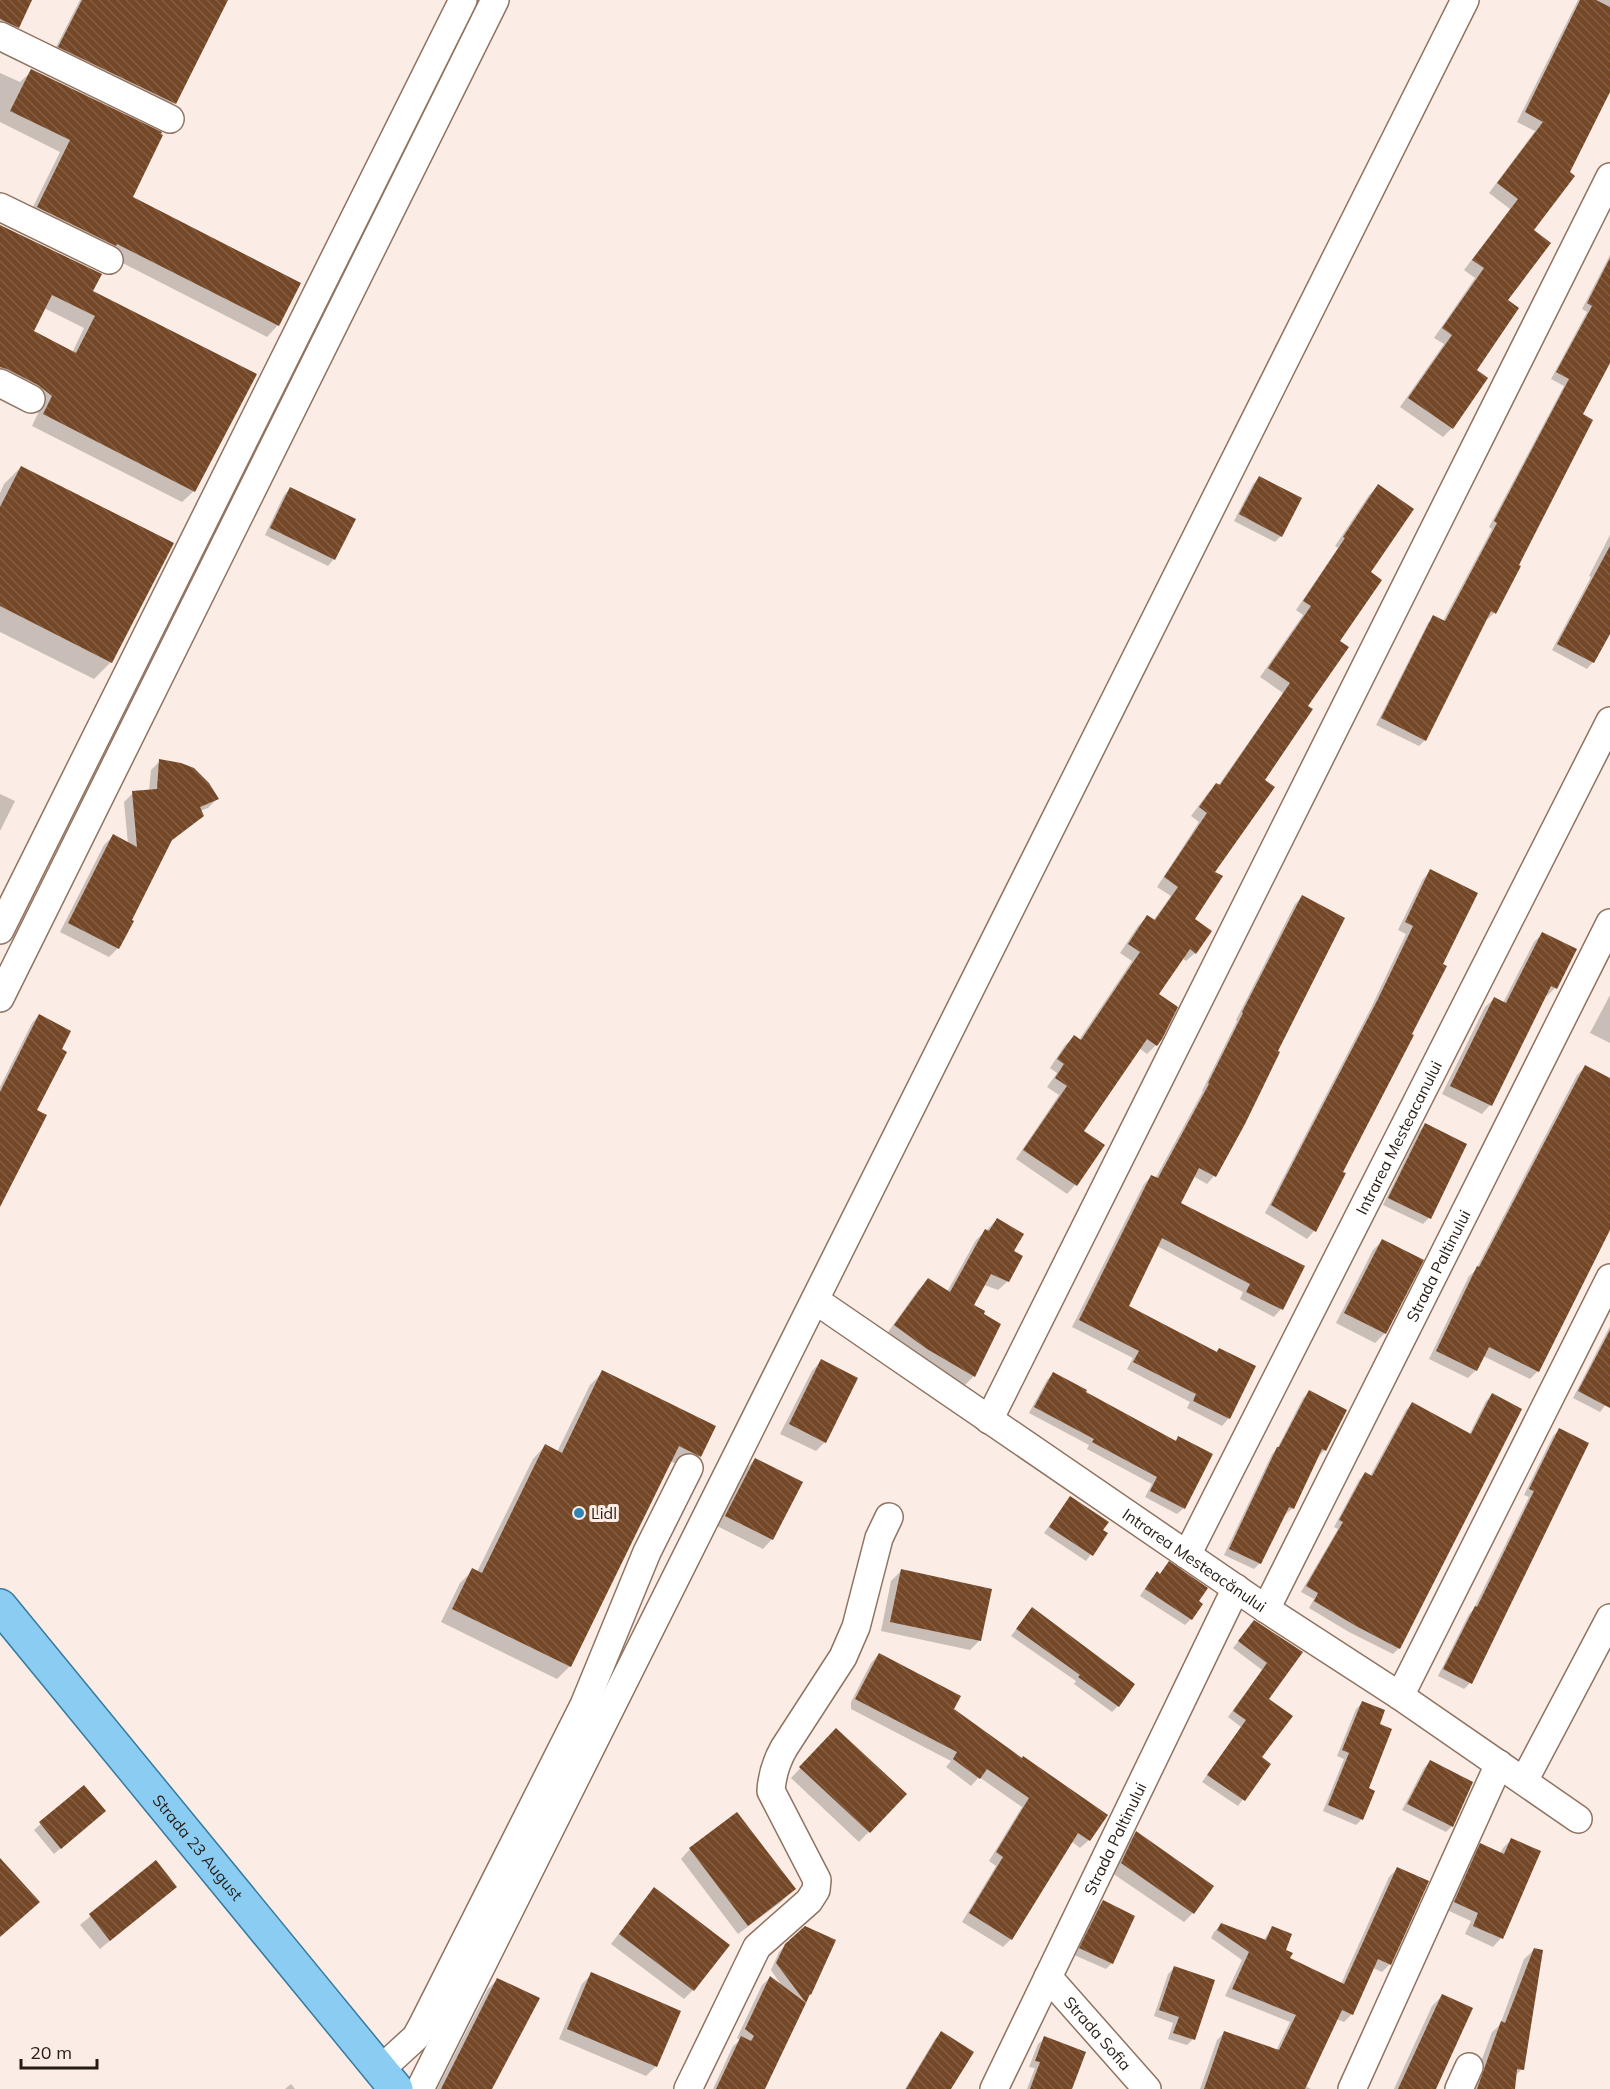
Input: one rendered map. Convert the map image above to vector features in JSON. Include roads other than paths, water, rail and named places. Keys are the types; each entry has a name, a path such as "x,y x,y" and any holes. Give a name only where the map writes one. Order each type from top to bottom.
{"main road":[{"name":"Strada 23 August","path":"0,1606 388,2080"}],"street":[{"path":"0,930 463,0"},
{"path":"0,998 495,0"},
{"path":"420,2089 1465,0"},
{"path":"0,36 170,119"},
{"path":"989,1420 1610,177"},
{"path":"0,207 109,260"},
{"path":"0,383 31,399"},
{"name":"Intrarea Mesteacanului","path":"1187,1556 1610,721"},
{"name":"Strada Paltinului","path":"1266,1609 1610,923"},
{"path":"1400,1696 1610,1278"},
{"name":"Intrarea Mesteacănului","path":"815,1300 1187,1556 1400,1696 1578,1819"},
{"path":"388,2080 422,2026 584,1705 647,1552 689,1468"},
{"path":"688,2089 757,1947 809,1900 816,1890 817,1880 771,1791 772,1776 776,1762 784,1748 843,1658 856,1628 879,1538 889,1518"},
{"name":"Strada Paltinului","path":"994,2089 1236,1588"},
{"path":"1524,1781 1610,1618"},
{"path":"1352,2089 1499,1764"},
{"name":"Strada Sofia","path":"1048,1977 1147,2089"}],"place":[{"name":"Lidl","path":"579,1513"}]}
